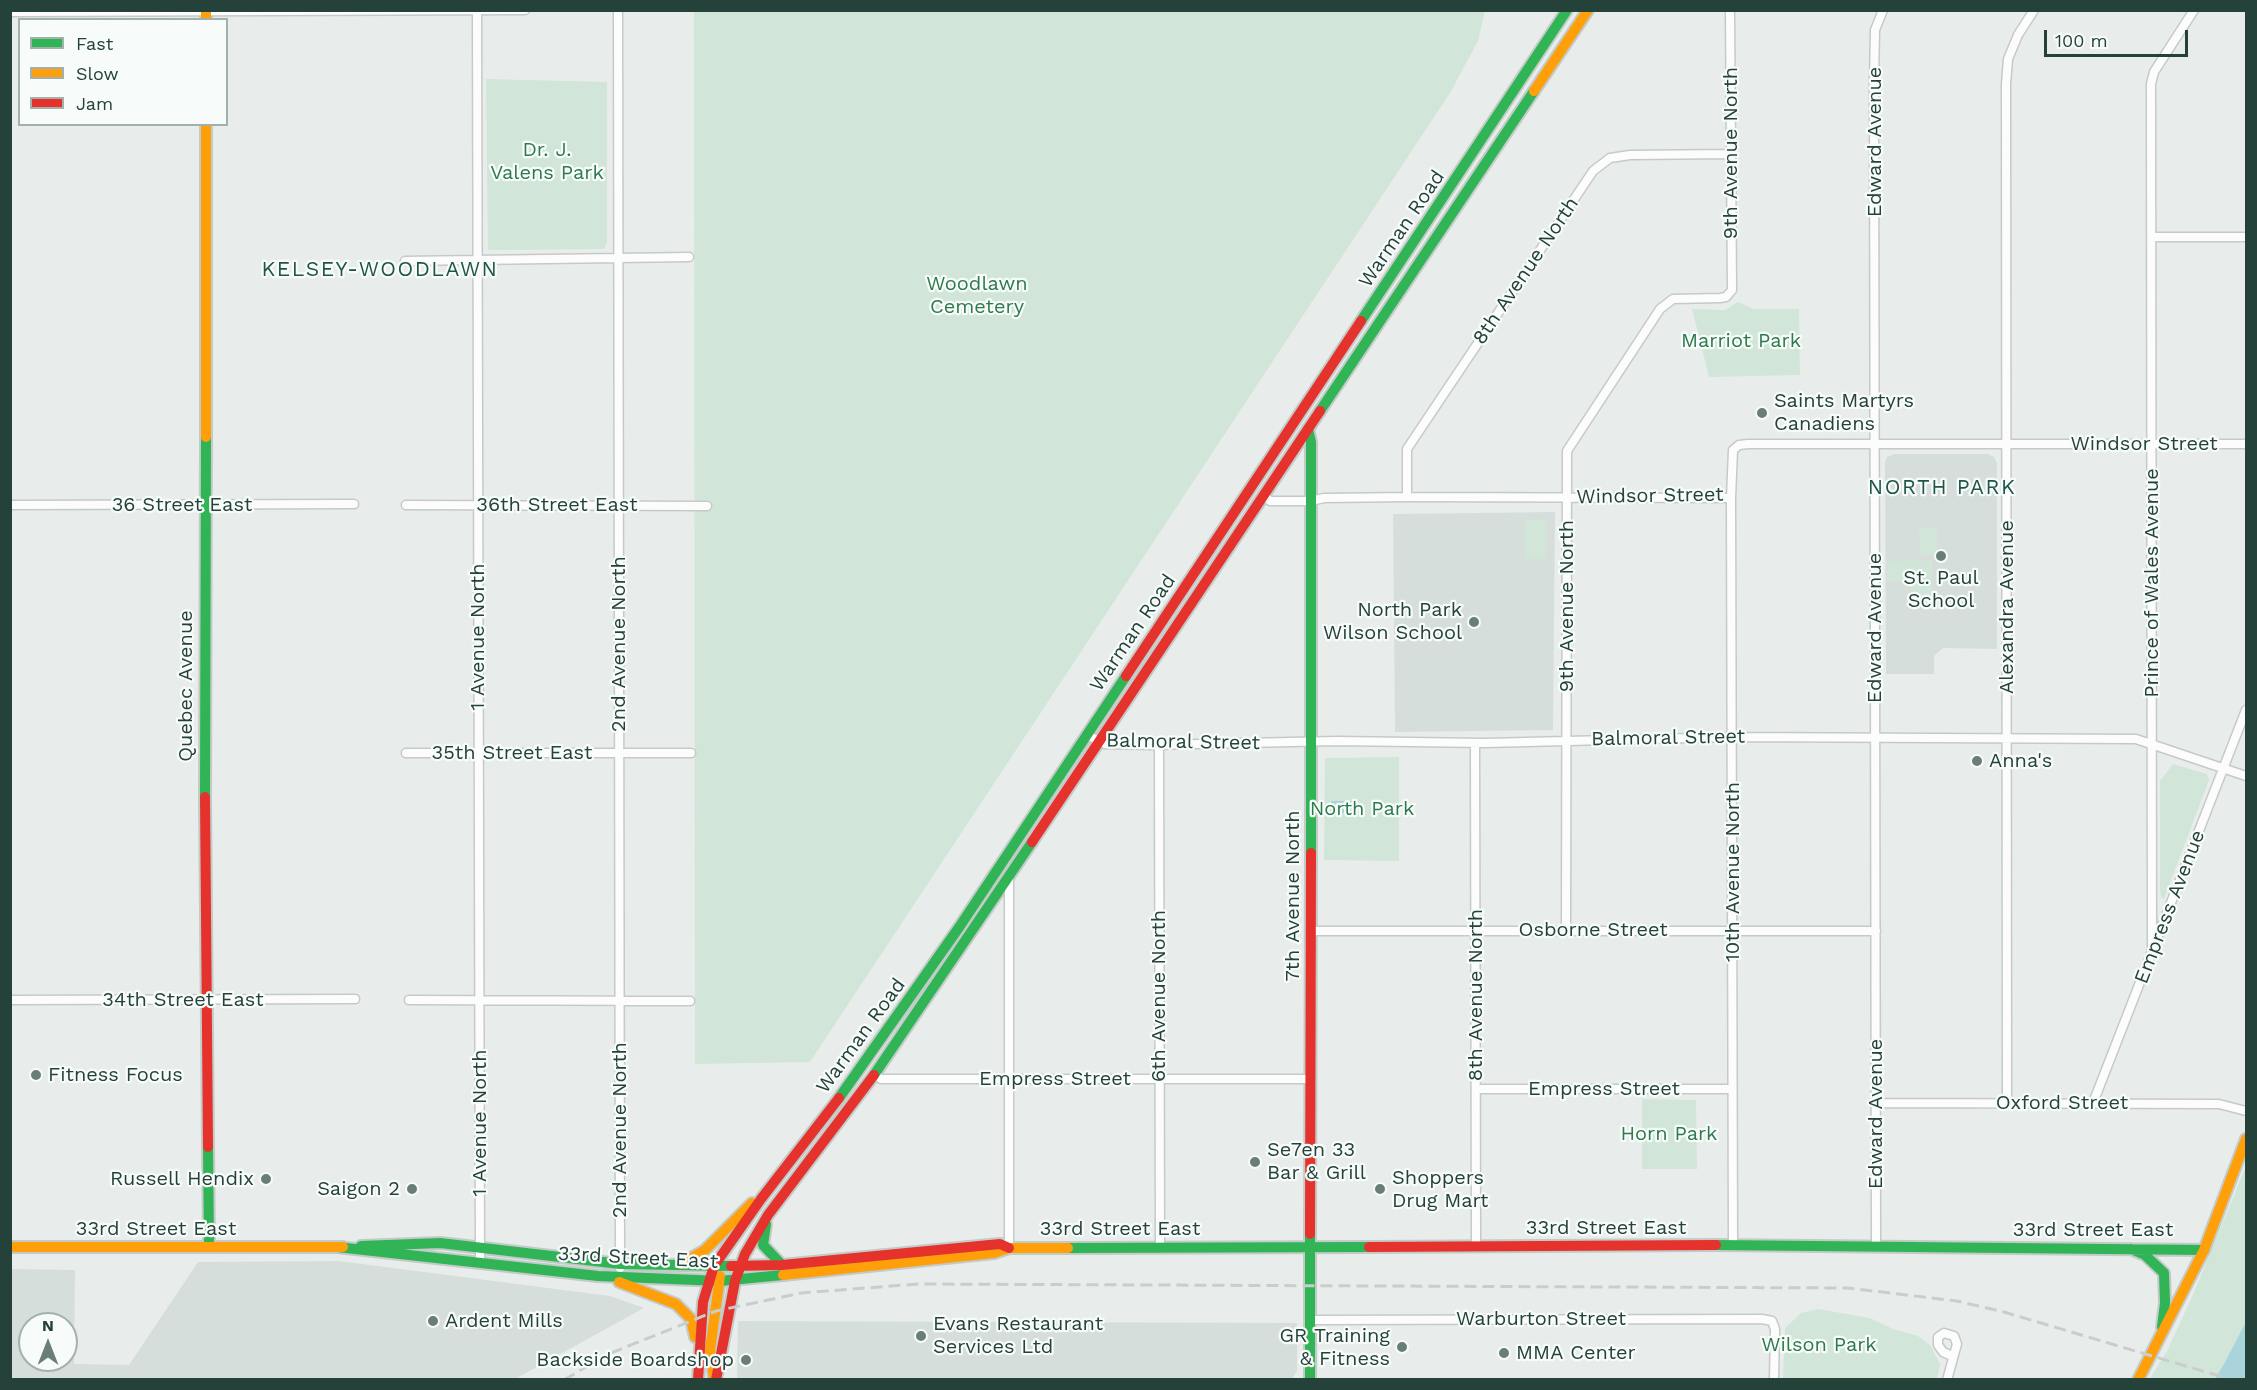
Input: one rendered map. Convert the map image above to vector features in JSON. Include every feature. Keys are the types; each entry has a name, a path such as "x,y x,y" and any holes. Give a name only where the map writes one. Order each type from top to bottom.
{"main road":[{"name":"Warman Road","path":"715,1281 714,1266 770,1186 867,1062 1087,735 1567,10"},
{"name":"Warman Road","path":"716,1380 735,1281 768,1215 875,1074 1309,430 1588,10"},
{"name":"Quebec Avenue","path":"206,126 204,505 209,1247"},
{"path":"1299,416 1309,430"},
{"name":"7th Avenue North","path":"1309,430 1311,501 1310,1380"},
{"path":"2138,1380 2204,1250 2247,1139"},
{"path":"675,1266 693,1259 705,1250 770,1186"},
{"path":"768,1215 764,1245 782,1265"},
{"name":"33rd Street East","path":"10,1247 337,1247 399,1243 480,1247 620,1263 740,1267 1000,1244 1009,1248"},
{"name":"33rd Street East","path":"337,1247 619,1278 715,1281 735,1281 994,1253 1009,1248 1733,1246 2128,1247 2204,1250"},
{"path":"2128,1247 2145,1255 2164,1273 2165,1303 2160,1335"},
{"path":"598,1276 653,1293 684,1310 691,1319 695,1333 698,1379"},
{"path":"698,1379 701,1315 715,1281"},
{"path":"715,1281 711,1351 716,1380"}],"street":[{"path":"10,12 206,14 525,10"},
{"name":"2nd Avenue North","path":"618,10 619,1278"},
{"name":"9th Avenue North","path":"1566,929 1567,451 1660,309 1673,299 1720,298 1726,297 1732,290 1730,10"},
{"name":"Edward Avenue","path":"1876,1247 1874,72 1875,30 1883,10"},
{"name":"Alexandra Avenue","path":"2007,1102 2007,67 2018,35 2034,10"},
{"name":"Prince of Wales Avenue","path":"2152,952 2151,84 2154,72 2194,10"},
{"name":"1 Avenue North","path":"477,11 480,1264"},
{"name":"8th Avenue North","path":"1407,497 1407,449 1593,171 1610,158 1630,154 1730,154"},
{"path":"2152,237 2247,237"},
{"path":"405,261 477,258 689,257"},
{"name":"Windsor Street","path":"1264,495 1270,501 1407,497 1731,498 1733,450 1739,445 2247,444"},
{"name":"10th Avenue North","path":"1731,498 1733,1246"},
{"name":"36 Street East","path":"10,505 354,504"},
{"name":"36th Street East","path":"406,505 707,506"},
{"name":"Empress Avenue","path":"2093,1103 2247,710"},
{"name":"Balmoral Street","path":"1087,735 1098,741 1159,745 1310,742 1475,743 1733,737 2136,739 2247,776"},
{"name":"8th Avenue North","path":"1475,743 1476,1247"},
{"name":"6th Avenue North","path":"1159,745 1160,1247"},
{"name":"35th Street East","path":"406,753 691,753"},
{"path":"1009,874 1007,1079 1009,1248"},
{"name":"Osborne Street","path":"1311,931 1566,929 1876,931"},
{"name":"34th Street East","path":"10,999 354,999"},
{"path":"409,1000 690,1001"},
{"name":"Empress Street","path":"875,1074 881,1079 1310,1079"},
{"name":"Empress Street","path":"1476,1089 1732,1089"},
{"name":"Oxford Street","path":"1876,1103 2219,1104 2247,1111"},
{"name":"Warburton Street","path":"1310,1320 1772,1322 1775,1329 1774,1380"},
{"path":"1947,1380 1952,1356"}],"shaded area":[{"name":"St. Paul School","path":"1894,454 1988,454 1994,457 1997,463 1997,649 1943,648 1934,656 1934,674 1886,674 1885,463 1887,457"},
{"name":"North Park Wilson School","path":"1555,512 1553,730 1395,732 1393,514"},
{"path":"339,1261 610,1296 644,1308 515,1379 11,1379 11,1269 75,1270 75,1312 18,1312 18,1372 78,1372 78,1364 129,1365 198,1262"},
{"path":"738,1321 1297,1323 1297,1371 1292,1379 737,1379"}],"green space":[{"name":"Woodlawn Cemetery","path":"694,11 1485,11 1478,41 1450,93 810,1062 695,1064"},
{"name":"Dr. J. Valens Park","path":"486,79 607,82 607,242 604,249 488,250"},
{"name":"Marriot Park","path":"1738,302 1753,309 1799,309 1800,375 1709,377 1692,309 1725,310"},
{"path":"1525,520 1546,520 1546,559 1525,559"},
{"path":"1919,528 1937,528 1937,555 1920,555"},
{"path":"1932,560 1932,595 1911,595 1910,582 1887,582 1887,561"},
{"name":"North Park","path":"1399,757 1399,861 1324,860 1325,758"},
{"path":"2173,764 2207,774 2209,780 2164,899 2161,897 2160,888 2160,781"},
{"name":"Horn Park","path":"1642,1099 1696,1100 1697,1169 1642,1169"},
{"path":"2246,1166 2246,1325 2220,1379 2149,1380 2167,1351 2192,1297"},
{"name":"Wilson Park","path":"1818,1309 1870,1318 1893,1329 1918,1336 1930,1345 1940,1364 1937,1379 1783,1379 1785,1328 1801,1313"}],"water":[{"path":"1331,801 1356,801 1356,813 1331,813"},
{"path":"2246,1322 2246,1379 2215,1379 2224,1364"}],"railway":[{"path":"564,1380 606,1355 716,1311 801,1293 918,1284 1848,1288 1957,1301 2004,1312 2233,1380"}],"traffic: fast":[{"path":"1361,321 1567,10"},
{"path":"1320,411 1534,91"},
{"path":"1308,429 1311,442 1311,853"},
{"path":"205,797 206,437"},
{"path":"839,1098 960,926 1126,676"},
{"path":"874,1075 1032,842"},
{"path":"208,1147 209,1247"},
{"path":"766,1224 763,1245 782,1265"},
{"path":"1310,1234 1310,1380"},
{"path":"361,1246 440,1243 620,1264 731,1266"},
{"path":"1716,1245 2204,1250"},
{"path":"337,1247 598,1276 720,1281 783,1275"},
{"path":"1068,1248 1369,1247"},
{"path":"2131,1249 2145,1255 2164,1273 2165,1303 2162,1327"}],"traffic: slow":[{"path":"206,10 206,18"},
{"path":"1534,91 1588,10"},
{"path":"206,126 206,437"},
{"path":"2138,1380 2204,1250 2246,1139"},
{"path":"681,1264 705,1250 752,1203"},
{"path":"10,1247 343,1247"},
{"path":"783,1275 994,1253 1009,1248 1068,1248"},
{"path":"714,1377 710,1351 720,1276"},
{"path":"619,1282 676,1304 691,1319 695,1337"}],"traffic: jam":[{"path":"1126,676 1361,321"},
{"path":"1032,842 1320,411"},
{"path":"205,797 208,1147"},
{"path":"1310,1234 1311,853"},
{"path":"716,1380 735,1281 745,1254 768,1215 874,1075"},
{"path":"698,1380 703,1302 714,1266 761,1199 839,1098"},
{"path":"731,1266 782,1265 1000,1244 1009,1248"},
{"path":"1369,1247 1716,1245"}],"place":[{"name":"Saints Martyrs Canadiens","path":"1762,413"},
{"name":"St. Paul School","path":"1941,556"},
{"name":"North Park Wilson School","path":"1474,622"},
{"name":"Anna's","path":"1977,761"},
{"name":"Fitness Focus","path":"36,1075"},
{"name":"Se7en 33 Bar & Grill","path":"1255,1162"},
{"name":"Russell Hendix","path":"266,1179"},
{"name":"Saigon 2","path":"412,1189"},
{"name":"Shoppers Drug Mart","path":"1380,1189"},
{"name":"Ardent Mills","path":"433,1321"},
{"name":"Evans Restaurant Services Ltd","path":"921,1336"},
{"name":"GR Training & Fitness","path":"1402,1347"},
{"name":"MMA Center","path":"1504,1353"},
{"name":"Backside Boardshop","path":"746,1360"}],"district":[{"name":"KELSEY-WOODLAWN","path":"380,270"},
{"name":"NORTH PARK","path":"1942,488"}]}
